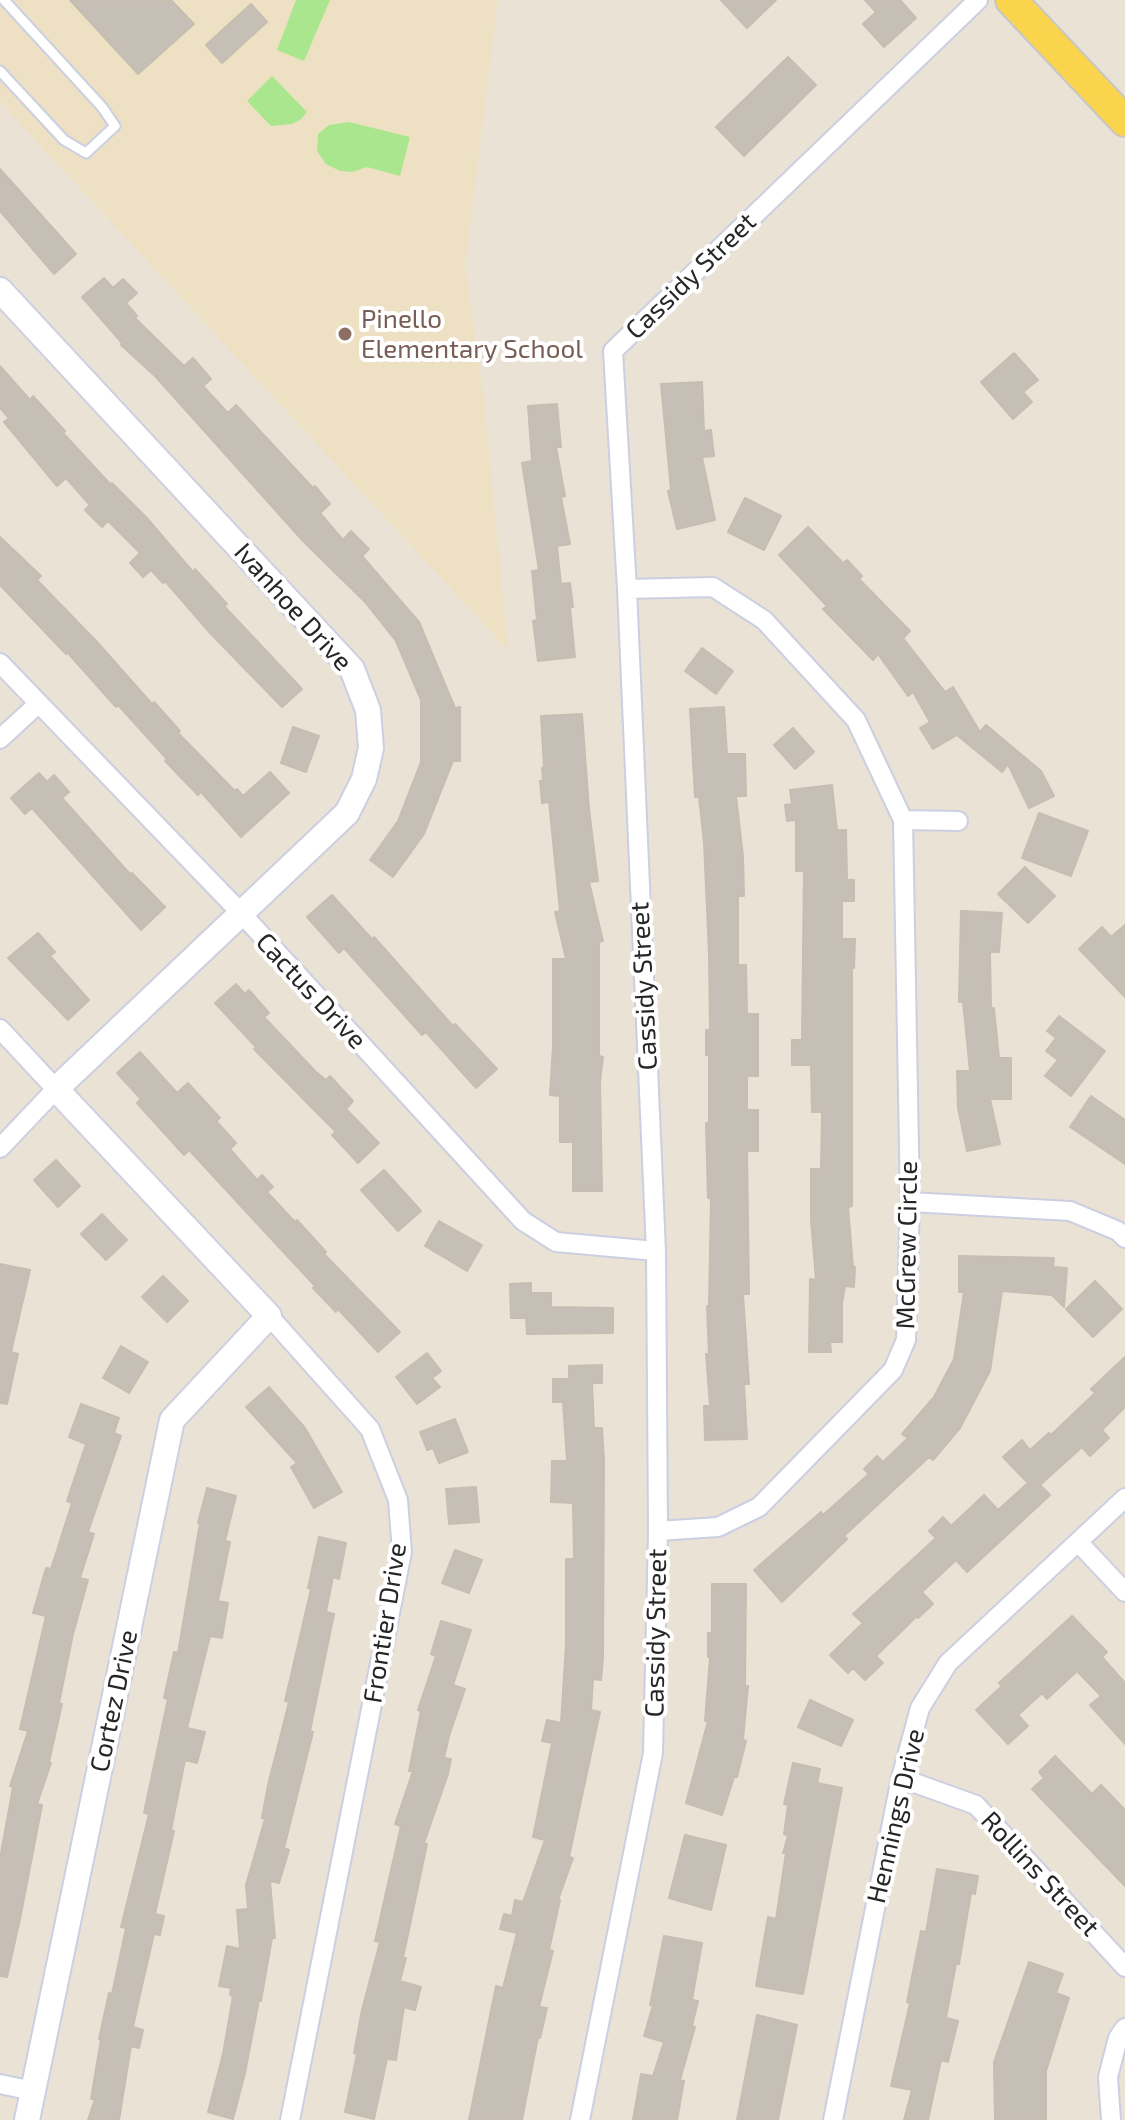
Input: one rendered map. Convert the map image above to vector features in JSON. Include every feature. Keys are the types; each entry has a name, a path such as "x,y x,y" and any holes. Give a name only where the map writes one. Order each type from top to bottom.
{"main road":[{"path":"1011,0 1125,121"}],"street":[{"name":"Cassidy Street","path":"580,2120 653,1753 658,1531 656,1251 627,589 613,351 978,0"},
{"name":"Ivanhoe Drive","path":"0,290 352,669 368,710 371,748 364,779 347,813 56,1089 0,1148"},
{"name":"McGrew Circle","path":"627,589 713,587 764,620 856,720 903,820 910,1202 906,1340 893,1370 759,1507 718,1527 658,1531"},
{"name":"Cactus Drive","path":"0,663 241,913 523,1221 556,1242 656,1251"},
{"path":"0,739 38,704"},
{"path":"903,820 958,821"},
{"name":"Frontier Drive","path":"0,1029 269,1316 370,1429 398,1500 402,1552 290,2120"},
{"path":"910,1202 1070,1211 1118,1231 1125,1238"},
{"name":"Cortez Drive","path":"27,2120 172,1420 269,1316"},
{"name":"Hennings Drive","path":"833,2120 901,1778 920,1708 948,1663 1125,1498"},
{"path":"1079,1543 1125,1592"},
{"name":"Rollins Street","path":"901,1778 976,1805 1125,1967"},
{"path":"1111,2120 1108,2077 1118,2038 1125,2028"},
{"path":"0,2084 33,2091"}],"lane":[{"path":"0,71 64,140 86,153 115,126 102,107 4,0"}],"shaded area":[{"name":"Pinello Elementary School","path":"0,0 498,0 465,267 484,401 508,650 0,102"}],"green space":[{"path":"296,0 330,0 304,61 277,50"},
{"path":"272,76 307,112 300,120 271,126 247,101"},
{"path":"349,122 410,137 400,176 367,167 352,172 340,171 326,164 317,151 318,134 329,125"}],"building":[{"path":"70,0 171,0 194,24 138,74"},
{"path":"721,0 776,0 747,28"},
{"path":"865,0 900,0 916,18 884,47 863,24 876,12"},
{"path":"251,4 267,22 222,63 206,45"},
{"path":"788,57 816,85 744,156 716,127"},
{"path":"0,169 76,254 54,274 0,211"},
{"path":"104,278 113,288 123,279 137,293 126,303 137,316 135,318 184,366 193,358 211,379 203,386 228,413 236,405 313,488 315,486 330,504 320,513 343,540 351,531 369,549 362,556 419,622 455,708 460,707 460,761 453,761 424,834 393,877 370,860 398,821 421,762 421,700 396,641 365,602 303,541 155,376 121,345 82,297"},
{"path":"1014,353 1038,380 1023,392 1032,402 1013,419 981,382"},
{"path":"0,366 30,400 33,396 65,431 63,433 111,485 146,517 193,572 195,569 227,604 224,606 302,689 282,707 210,633 165,581 163,583 151,570 143,577 130,563 140,553 108,521 102,527 85,510 90,505 66,478 57,486 4,422 9,418 0,408"},
{"path":"702,382 704,431 711,430 714,456 702,457 715,520 677,529 668,491 671,490 661,384"},
{"path":"557,404 561,447 556,447 570,544 557,546 561,584 570,583 575,657 538,661 532,571 539,570 522,463 532,461 528,406"},
{"path":"745,498 781,516 764,550 728,532"},
{"path":"808,527 843,563 847,560 862,576 859,579 910,631 903,638 945,692 953,687 980,732 986,725 1041,771 1054,796 1029,808 1008,764 1002,772 957,735 933,749 920,728 930,722 913,692 908,696 878,654 873,660 823,609 827,606 779,555"},
{"path":"0,537 41,576 37,580 235,791 237,789 243,796 270,772 289,793 241,837 0,585"},
{"path":"702,648 733,671 716,694 685,671"},
{"path":"724,707 727,754 745,754 746,796 736,796 744,896 738,896 738,965 746,965 747,1014 758,1014 758,1076 747,1076 747,1110 758,1110 758,1151 747,1151 749,1294 743,1294 749,1384 744,1384 747,1439 705,1440 704,1406 710,1406 706,1354 709,1354 707,1306 711,1198 708,1198 706,1123 709,1123 706,1030 710,1030 709,953 704,843 699,797 695,797 690,709"},
{"path":"582,714 598,881 589,882 603,941 599,942 599,1056 603,1057 600,1082 602,1191 573,1191 573,1142 560,1142 560,1096 550,1095 553,959 566,959 555,912 560,911 549,802 542,803 540,781 543,781 544,767 541,716"},
{"path":"293,727 319,736 306,772 281,763"},
{"path":"793,728 814,752 795,769 774,745"},
{"path":"39,773 47,782 54,775 69,792 62,798 130,874 165,907 141,930 32,808 25,814 11,798"},
{"path":"832,785 837,830 846,830 847,880 854,880 854,901 842,901 842,939 855,939 852,968 852,1206 848,1207 855,1267 854,1287 845,1286 842,1303 842,1342 830,1342 831,1352 809,1352 810,1279 816,1280 811,1169 821,1169 822,1112 812,1112 811,1065 792,1065 792,1040 802,1040 804,871 796,871 796,820 787,821 785,805 792,804 790,790"},
{"path":"1039,813 1088,831 1071,876 1022,858"},
{"path":"1025,867 1055,896 1028,923 998,894"},
{"path":"332,895 497,1069 476,1088 426,1032 422,1035 344,948 339,953 307,917"},
{"path":"961,911 1002,913 999,952 990,952 991,1009 994,1008 999,1058 1011,1058 1011,1099 990,1099 1000,1144 967,1151 958,1108 957,1071 970,1071 963,1002 959,1002"},
{"path":"1125,925 1125,997 1079,949 1102,927 1111,937"},
{"path":"38,933 55,952 50,956 89,1000 68,1020 8,958"},
{"path":"236,984 245,994 249,990 269,1013 264,1017 315,1071 326,1080 330,1076 353,1101 346,1109 379,1143 358,1163 332,1135 336,1132 254,1049 256,1047 215,1003"},
{"path":"1059,1016 1105,1051 1071,1096 1045,1076 1058,1060 1046,1051 1056,1038 1047,1031"},
{"path":"140,1052 177,1093 188,1083 220,1118 216,1121 236,1143 230,1149 257,1180 262,1175 273,1187 267,1192 295,1222 297,1220 326,1252 324,1254 400,1332 378,1352 338,1309 336,1312 313,1288 315,1286 189,1150 184,1155 137,1103 141,1099 117,1073"},
{"path":"1091,1096 1125,1120 1125,1164 1070,1127"},
{"path":"56,1160 80,1186 58,1207 34,1180"},
{"path":"384,1170 421,1211 398,1231 361,1190"},
{"path":"102,1214 127,1240 106,1260 81,1234"},
{"path":"439,1221 482,1245 467,1271 425,1246"},
{"path":"959,1256 1054,1258 1053,1267 1067,1268 1064,1307 1052,1295 1002,1291 990,1371 960,1428 933,1460 929,1457 844,1536 847,1539 782,1602 754,1570 869,1474 864,1469 877,1456 883,1462 908,1438 902,1434 934,1397 954,1359 964,1292 959,1292"},
{"path":"0,1264 30,1270 11,1352 18,1354 7,1404 0,1403"},
{"path":"163,1276 188,1301 167,1322 142,1297"},
{"path":"1095,1281 1122,1309 1093,1337 1066,1309"},
{"path":"531,1283 531,1293 551,1293 551,1307 613,1308 613,1333 527,1334 526,1318 511,1318 510,1284"},
{"path":"121,1346 148,1362 129,1393 103,1378"},
{"path":"427,1353 441,1371 432,1378 440,1387 417,1404 396,1377"},
{"path":"1125,1357 1125,1407 1102,1430 1109,1438 1090,1456 1082,1447 1040,1485 1050,1495 967,1572 956,1560 922,1592 933,1604 876,1656 883,1663 865,1680 853,1668 848,1673 830,1655 863,1623 853,1614 936,1538 929,1531 943,1517 951,1526 984,1495 998,1510 1028,1483 1003,1457 1022,1440 1030,1450 1049,1433 1051,1435 1095,1393 1091,1389"},
{"path":"602,1365 602,1383 592,1383 594,1428 602,1428 604,1460 603,1657 601,1680 593,1679 591,1710 600,1712 569,1857 573,1858 558,1900 549,1950 553,1951 539,2007 547,2008 538,2037 522,2120 469,2120 496,1986 503,1988 517,1933 500,1929 504,1914 512,1916 515,1900 523,1902 545,1840 533,1837 552,1743 542,1741 547,1720 561,1723 566,1644 566,1559 574,1559 573,1503 551,1502 552,1461 567,1461 563,1402 553,1402 553,1379 569,1379 569,1366"},
{"path":"269,1387 305,1428 342,1492 314,1508 291,1467 297,1463 246,1407"},
{"path":"81,1404 119,1418 114,1433 121,1436 88,1532 94,1534 80,1578 88,1580 59,1703 62,1704 51,1763 37,1804 42,1805 7,1977 0,1976 0,1859 13,1787 10,1786 28,1731 20,1729 46,1616 33,1613 46,1568 51,1569 72,1503 67,1501 86,1444 69,1437"},
{"path":"455,1419 468,1452 439,1463 433,1448 427,1450 420,1432"},
{"path":"476,1487 479,1522 449,1524 446,1489"},
{"path":"207,1488 236,1496 225,1541 230,1542 218,1601 228,1603 222,1638 210,1636 187,1728 205,1732 197,1763 185,1760 171,1830 174,1831 155,1914 164,1916 160,1935 154,1934 141,1990 133,2027 143,2030 139,2048 131,2046 119,2120 88,2120 95,2099 91,2099 99,2039 109,1993 112,1994 126,1928 121,1927 149,1814 144,1813 168,1699 164,1698 174,1652 178,1653 198,1523"},
{"path":"319,1537 346,1543 339,1579 333,1577 326,1612 334,1614 310,1731 313,1732 284,1848 289,1850 279,1883 270,1881 275,1938 272,1938 261,2001 233,2119 208,2112 223,2054 233,1996 230,1995 231,1988 219,1986 227,1946 240,1949 237,1910 248,1909 246,1885 265,1819 262,1818 268,1785 289,1702 285,1701 311,1589 308,1588"},
{"path":"455,1550 482,1560 469,1593 442,1583"},
{"path":"712,1584 746,1584 745,1686 748,1686 743,1740 746,1741 737,1777 734,1777 722,1815 686,1803 708,1721 705,1721 710,1657 708,1633 712,1633"},
{"path":"1072,1616 1107,1652 1102,1657 1125,1683 1125,1744 1090,1705 1101,1696 1077,1671 1047,1699 1042,1693 1018,1715 1028,1726 1008,1744 976,1710 1002,1686 999,1683"},
{"path":"441,1621 471,1630 453,1685 465,1689 444,1758 451,1759 448,1774 424,1843 427,1844 403,1958 406,1958 400,1981 421,1987 415,2010 404,2007 396,2060 387,2059 374,2119 345,2112 362,2010 380,1942 375,1941 401,1826 395,1824 413,1771 409,1771 421,1711 418,1710 436,1656 431,1654"},
{"path":"810,1700 853,1720 841,1746 798,1727"},
{"path":"1055,1756 1092,1794 1101,1785 1125,1810 1125,1886 1032,1789 1044,1778 1039,1772"},
{"path":"793,1763 820,1769 817,1783 842,1788 803,1994 756,1986 768,1917 776,1919 786,1853 783,1853 788,1836 784,1834 788,1805 784,1804"},
{"path":"685,1835 726,1845 711,1910 669,1898"},
{"path":"937,1869 978,1876 975,1894 971,1893 946,2018 958,2021 948,2062 941,2060 928,2120 904,2120 912,2090 891,2086 910,2003 907,2002 921,1931 926,1932"},
{"path":"664,1936 702,1943 692,2000 698,2001 692,2026 695,2027 680,2080 684,2081 677,2120 633,2120 641,2074 653,2076 664,2042 644,2036 653,2005 650,2005"},
{"path":"1029,1962 1063,1974 1056,1993 1069,1998 1046,2071 1046,2120 995,2120 994,2062"},
{"path":"757,2015 797,2025 778,2120 737,2120"}],"place":[{"name":"Pinello Elementary School","path":"345,334"}]}
